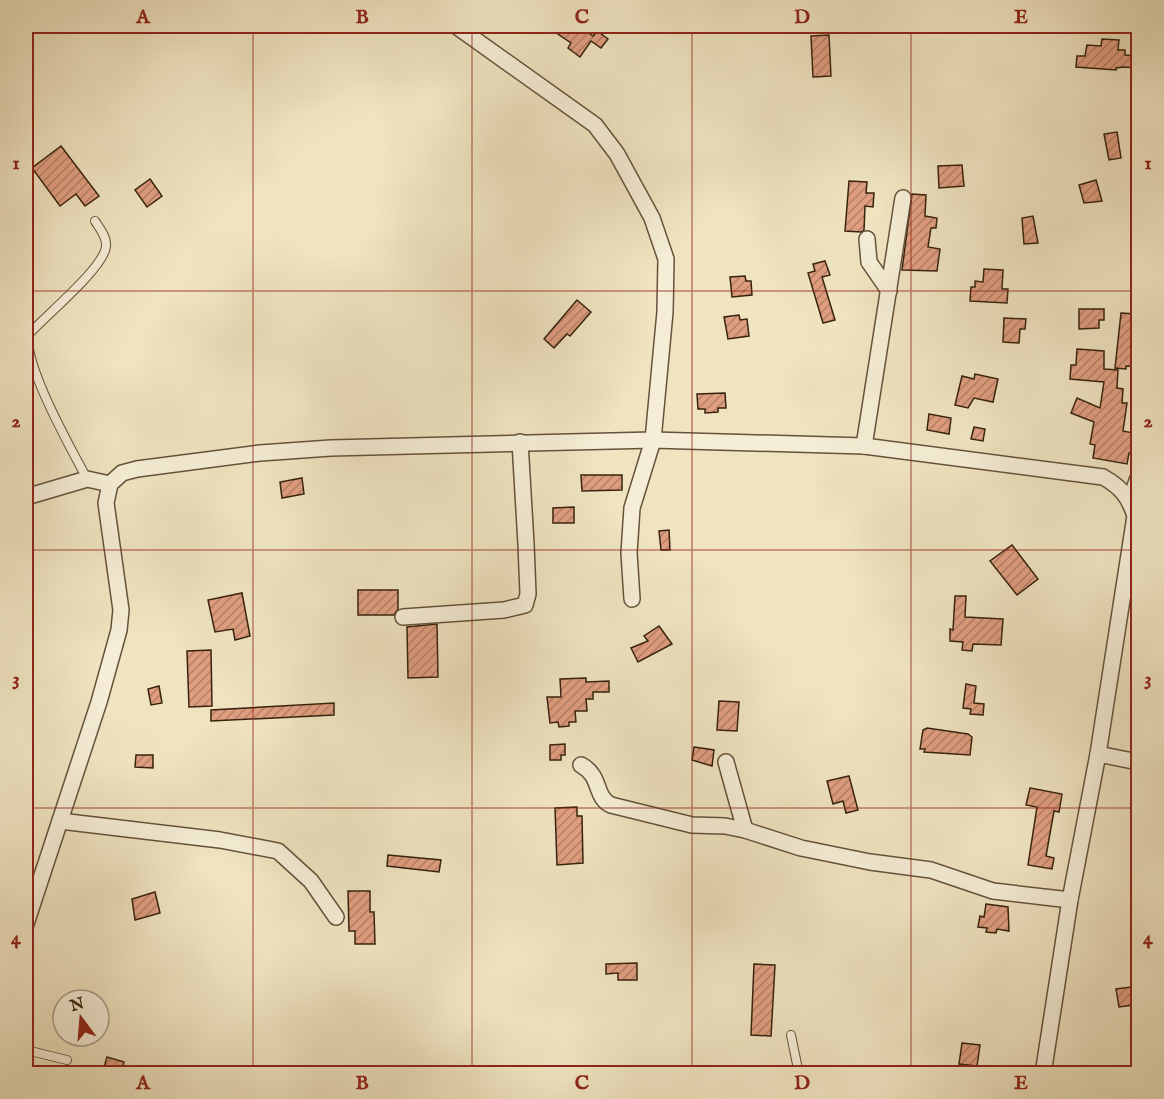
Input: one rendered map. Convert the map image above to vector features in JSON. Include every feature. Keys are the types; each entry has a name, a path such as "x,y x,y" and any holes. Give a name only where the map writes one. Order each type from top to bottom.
{"street":[{"path":"464,28 595,125 617,154 652,218 666,259 661,371 653,440 632,508 629,553 632,599"},
{"path":"864,446 903,198"},
{"path":"867,239 869,262 889,291"},
{"path":"26,924 99,702 118,630 121,610 106,503 110,484 122,473 137,469 260,453 332,447 653,440 864,446 1103,477 1122,489 1130,500 1135,516 1133,538 1098,754 1070,900 1043,1074"},
{"path":"404,617 504,610 525,604 528,584 519,442"},
{"path":"1130,500 1138,478"},
{"path":"26,496 87,479 110,484"},
{"path":"1098,754 1138,762"},
{"path":"726,762 745,830"},
{"path":"580,765 596,777 601,797 611,805 692,825 725,826 745,830 801,848 870,862 931,870 993,891 1070,900"},
{"path":"60,821 197,837 278,851 310,881 336,917"}],"lane":[{"path":"87,479 56,420 29,354 28,341 29,334 105,255 106,240 95,221"},
{"path":"791,1035 799,1074"},
{"path":"26,1050 67,1060"}],"building":[{"path":"560,26 578,26 593,36 597,31 608,39 601,48 591,41 580,57 568,48 571,43 555,32"},
{"path":"829,35 831,76 813,77 811,36"},
{"path":"1102,39 1119,40 1118,50 1125,50 1125,55 1138,56 1137,68 1124,67 1116,68 1116,70 1076,67 1077,56 1085,56 1087,45 1101,46"},
{"path":"1117,132 1121,158 1109,160 1104,134"},
{"path":"61,146 99,196 85,206 76,194 60,206 32,168"},
{"path":"962,165 964,186 939,188 938,166"},
{"path":"150,179 162,196 147,207 135,190"},
{"path":"1096,180 1102,201 1084,203 1079,185"},
{"path":"849,181 867,182 866,193 874,193 873,207 865,206 864,230 861,232 845,231"},
{"path":"912,194 926,195 925,216 937,218 936,228 931,228 928,247 940,249 937,271 902,270"},
{"path":"1033,216 1038,243 1024,244 1022,218"},
{"path":"825,261 830,275 822,277 835,320 823,323 808,273 815,271 813,264"},
{"path":"984,269 1003,270 1002,289 1008,289 1007,303 970,301 971,287 975,287 975,281 983,282"},
{"path":"745,276 746,281 751,281 752,295 732,297 730,277"},
{"path":"577,300 591,312 570,336 567,334 554,348 544,339"},
{"path":"1079,309 1104,309 1104,320 1099,320 1099,328 1079,329"},
{"path":"1121,313 1136,314 1134,329 1138,329 1136,367 1126,366 1126,369 1115,368"},
{"path":"739,315 740,320 747,319 749,336 728,339 724,317"},
{"path":"1004,318 1026,319 1025,329 1020,329 1019,343 1003,342"},
{"path":"1077,349 1104,351 1104,369 1118,370 1117,388 1123,389 1122,403 1127,403 1123,431 1138,434 1138,444 1136,444 1134,453 1129,453 1127,464 1093,458 1095,445 1090,444 1094,422 1071,413 1077,398 1100,408 1104,382 1070,379 1071,365 1076,365"},
{"path":"975,374 998,379 993,402 974,398 968,408 955,405 962,376 974,379"},
{"path":"725,393 726,408 718,408 718,412 705,413 705,409 698,409 697,394"},
{"path":"929,414 951,418 949,434 927,430"},
{"path":"974,427 985,429 983,441 971,439"},
{"path":"581,475 622,475 622,490 582,491"},
{"path":"302,478 304,494 282,498 280,482"},
{"path":"574,507 574,523 553,523 553,508"},
{"path":"669,530 670,550 661,550 659,531"},
{"path":"1012,545 1038,579 1017,595 990,561"},
{"path":"358,590 398,590 398,609 394,615 358,615"},
{"path":"242,593 250,636 235,640 233,629 215,632 208,600"},
{"path":"955,596 966,596 965,617 1003,619 1001,645 973,644 972,651 962,650 963,642 950,641"},
{"path":"437,624 438,677 408,678 407,627"},
{"path":"659,626 672,644 638,662 631,648 648,641 644,636"},
{"path":"211,650 212,706 189,707 187,651"},
{"path":"586,678 586,682 609,681 609,692 593,692 593,699 586,699 587,711 575,711 576,722 569,722 569,726 559,727 558,722 550,723 547,697 561,697 560,679"},
{"path":"966,684 976,686 974,703 984,704 983,715 970,714 971,709 963,708"},
{"path":"159,686 162,703 151,705 148,689"},
{"path":"719,701 739,702 737,731 717,730"},
{"path":"334,703 334,715 211,721 211,710"},
{"path":"927,728 968,734 972,737 970,755 924,752 925,749 920,749 923,730"},
{"path":"565,744 565,755 561,755 561,760 550,760 550,745"},
{"path":"694,747 714,750 712,766 692,760"},
{"path":"136,755 153,755 153,768 135,767"},
{"path":"849,776 858,810 846,813 843,801 833,804 827,781"},
{"path":"1030,788 1062,794 1059,812 1054,811 1046,856 1054,858 1052,869 1028,865 1037,807 1026,805"},
{"path":"577,807 577,816 582,816 583,863 557,865 555,808"},
{"path":"388,855 441,860 439,872 387,866"},
{"path":"348,891 370,891 370,912 374,912 375,944 355,944 355,931 349,931"},
{"path":"155,892 160,913 135,920 132,899"},
{"path":"986,904 1008,907 1009,931 997,929 996,933 986,932 987,928 978,927 980,916 984,917"},
{"path":"637,963 637,980 618,980 618,973 606,974 606,964"},
{"path":"754,964 775,965 771,1036 751,1035"},
{"path":"1131,987 1134,1005 1119,1007 1116,989"},
{"path":"962,1043 980,1045 977,1066 959,1064"},
{"path":"107,1057 124,1062 121,1074 102,1074"}]}
